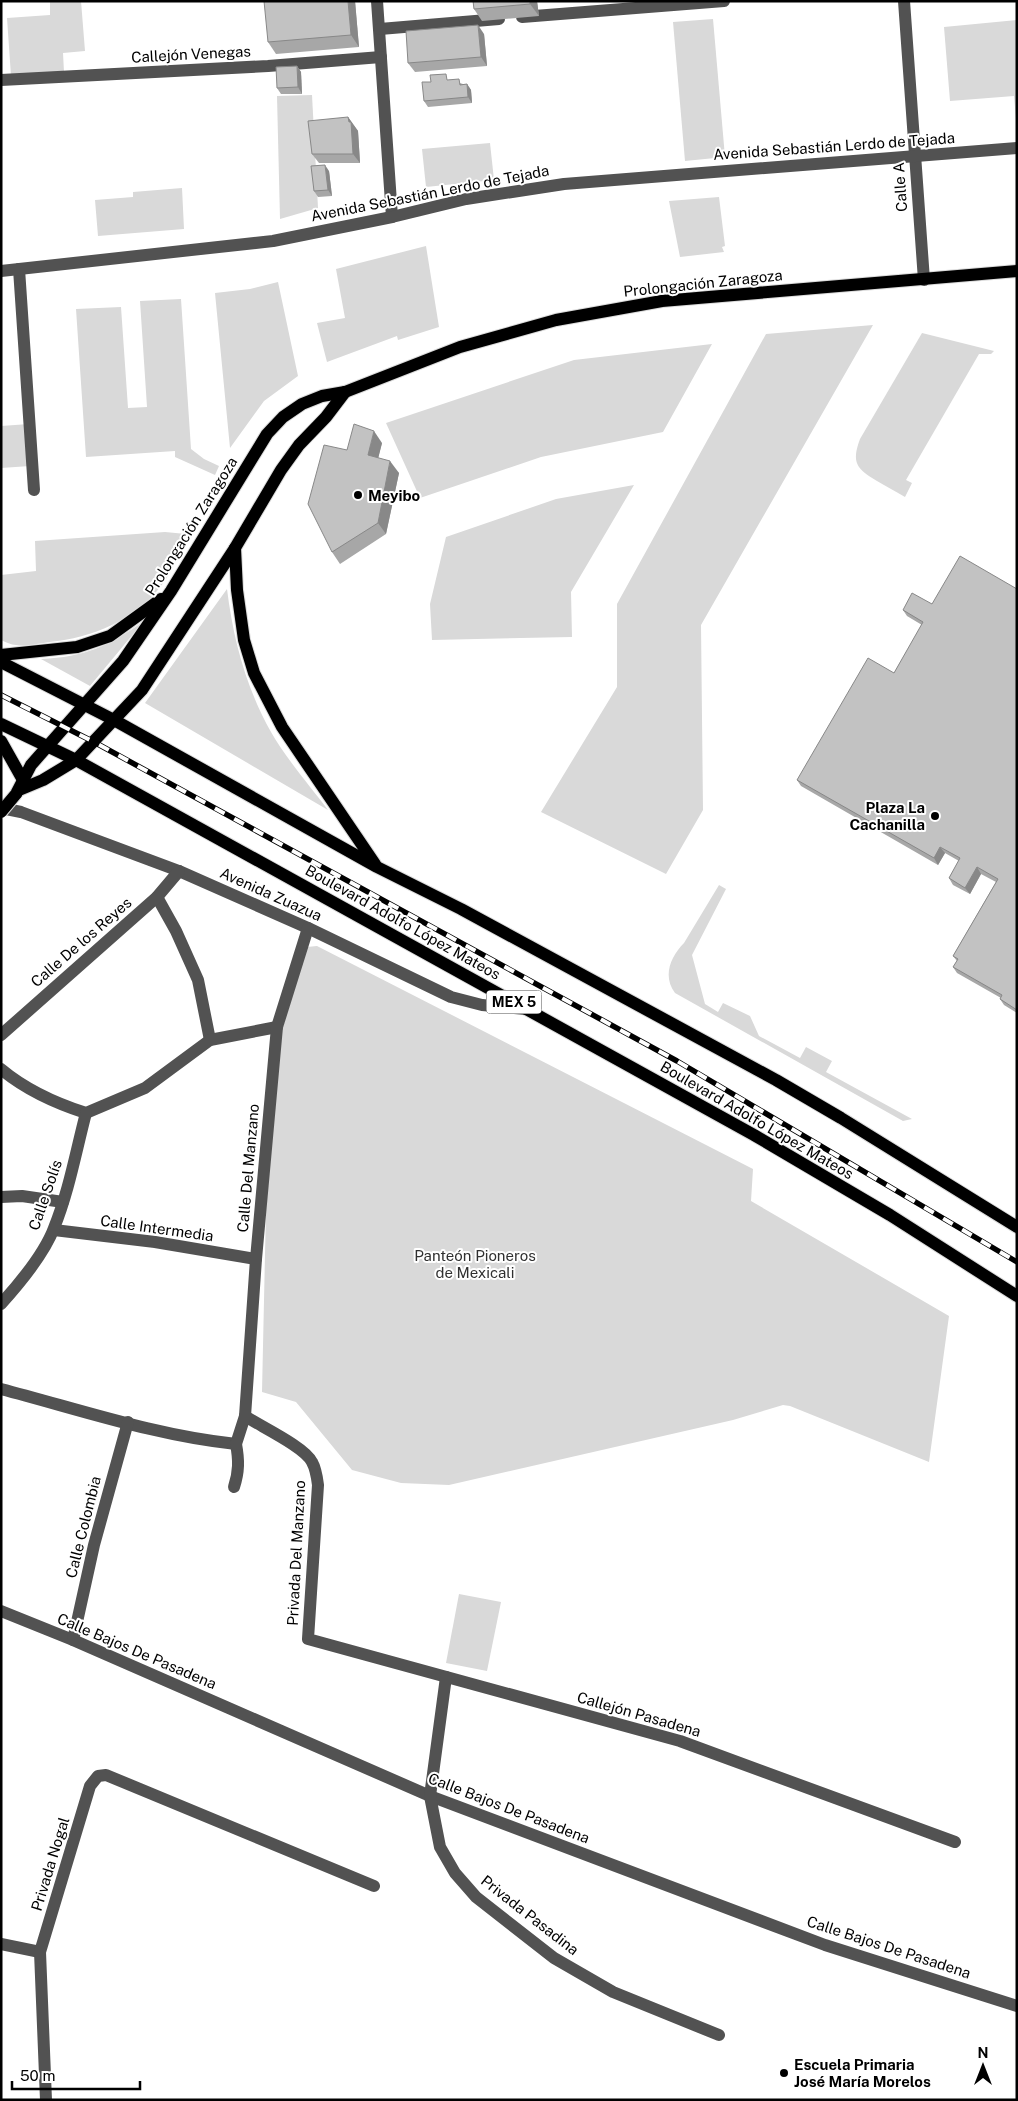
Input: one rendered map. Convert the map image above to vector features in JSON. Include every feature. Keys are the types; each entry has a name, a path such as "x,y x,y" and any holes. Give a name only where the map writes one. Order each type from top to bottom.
{"main road":[{"name":"Prolongación Zaragoza","path":"1,810 19,788 31,764 123,661 171,591 267,434 282,418 302,404 322,396 345,392 460,347 556,320 662,302 1017,271"},
{"path":"1,740 19,788 42,780 76,760 142,690 235,548 281,470 299,444 326,417 345,392"},
{"path":"235,548 237,590 244,640 254,673 282,726 377,866"},
{"path":"1,655 77,647 110,636 133,621 171,591"},
{"path":"1,662 114,720 377,866 461,909 776,1080 1017,1227"},
{"name":"Boulevard Adolfo López Mateos","path":"1,724 76,760 754,1135 890,1215 1017,1296"}],"street":[{"path":"377,1 392,218"},
{"path":"380,29 724,1"},
{"name":"Calle A","path":"904,1 924,280"},
{"name":"Callejón Venegas","path":"1,80 268,66 381,57"},
{"name":"Avenida Sebastián Lerdo de Tejada","path":"1,270 272,242 392,218 466,200 564,184 1017,148"},
{"path":"19,269 34,490"},
{"name":"Avenida Zuazua","path":"1,810 21,812 179,871 308,928 451,997 482,1005 526,1009"},
{"name":"Calle De los Reyes","path":"1,1035 157,897 179,871"},
{"path":"157,897 176,931 198,980 210,1040"},
{"name":"Calle Del Manzano","path":"245,1416 256,1259 277,1027 308,928"},
{"path":"1,1069 15,1081 55,1103 86,1113 145,1088 210,1040 277,1027"},
{"name":"Calle Solís","path":"1,1304 22,1281 54,1230 86,1113"},
{"path":"1,1197 22,1196 63,1202"},
{"name":"Calle Intermedia","path":"54,1230 155,1242 256,1259"},
{"path":"1,1389 210,1442 236,1444"},
{"path":"234,1487 239,1472 236,1444 245,1416"},
{"name":"Privada Del Manzano","path":"245,1416 302,1451 312,1460 316,1472 318,1484 308,1639"},
{"name":"Calle Colombia","path":"73,1640 94,1545 128,1422"},
{"name":"Calle Bajos De Pasadena","path":"1,1611 73,1640 430,1796 825,1944 1017,2006"},
{"name":"Callejón Pasadena","path":"308,1639 680,1741 955,1842"},
{"name":"Privada Pasadina","path":"446,1677 430,1796 440,1847 455,1873 476,1897 554,1958 605,1987 719,2035"},
{"name":"Privada Nogal","path":"46,2100 40,1952 90,1786 98,1776 106,1775 374,1886"},
{"path":"1,1944 40,1952"}],"green space":[{"path":"50,1 81,1 85,51 63,53 64,72 11,76 7,18 50,15"},
{"path":"713,19 725,157 685,161 673,22"},
{"path":"1017,20 1017,130 1014,96 950,101 944,27"},
{"path":"312,95 318,208 280,219 277,96"},
{"path":"490,143 494,180 426,187 422,149"},
{"path":"182,188 184,229 98,236 95,200 133,197 133,192"},
{"path":"719,197 725,246 722,247 724,252 680,257 669,201"},
{"path":"426,246 439,327 398,340 397,336 327,362 317,323 345,318 336,269"},
{"path":"278,282 298,376 264,401 230,448 215,293 250,289"},
{"path":"181,299 191,449 204,459 219,466 215,475 175,457 175,451 86,457 76,309 121,307 128,408 147,407 140,301"},
{"path":"873,325 701,625 703,810 666,874 541,812 617,687 617,604 766,334"},
{"path":"922,333 994,351 991,354 979,354 906,480 912,483 905,497 860,469 856,460 856,454 860,439"},
{"path":"712,344 663,432 541,457 420,498 386,423 574,360"},
{"path":"29,424 30,466 1,468 1,426"},
{"path":"634,485 571,592 572,637 432,640 430,604 446,537 556,499"},
{"path":"165,532 186,534 176,561 161,586 139,609 126,618 97,631 66,640 24,646 1,640 1,575 36,571 35,541"},
{"path":"227,589 237,644 254,698 283,751 328,810 145,703"},
{"path":"144,621 90,686 41,659 71,656 96,649"},
{"path":"719,885 726,889 692,955 705,1004 718,1012 723,1003 750,1016 759,1036 800,1058 806,1047 832,1061 826,1072 912,1119 903,1121 675,993 669,980 672,960"},
{"name":"Panteón Pioneros de Mexicali","path":"317,946 753,1169 751,1201 949,1316 929,1462 790,1406 783,1405 733,1420 449,1485 401,1483 352,1470 296,1402 262,1392 266,1209 282,1030 307,947"},
{"path":"459,1594 501,1602 487,1671 446,1663"}],"building":[{"path":"264,1 348,1 351,35 268,42"},
{"path":"473,1 530,1 530,4 474,9"},
{"path":"478,25 481,57 408,63 406,31"},
{"path":"297,66 298,87 277,88 276,67"},
{"path":"446,74 447,80 459,79 460,85 467,84 468,97 424,101 422,82 431,82 430,75"},
{"path":"348,117 349,122 351,122 353,154 312,154 308,121"},
{"path":"325,165 328,190 314,191 311,166"},
{"name":"Meyibo","path":"354,424 374,431 368,455 390,461 378,523 332,552 308,504 324,445 347,450"},
{"name":"Plaza La Cachanilla","path":"960,556 1017,589 1017,1010 1000,999 1002,995 953,967 958,959 953,956 998,879 977,867 965,888 949,878 960,858 940,847 934,858 797,780 868,658 894,673 923,622 903,610 912,593 932,604"}],"railway":[{"path":"1,695 94,742 677,1061 1017,1262"}],"place":[{"name":"Meyibo","path":"358,495"},
{"name":"Plaza La Cachanilla","path":"935,816"},
{"name":"Escuela Primaria José María Morelos","path":"784,2073"}]}
